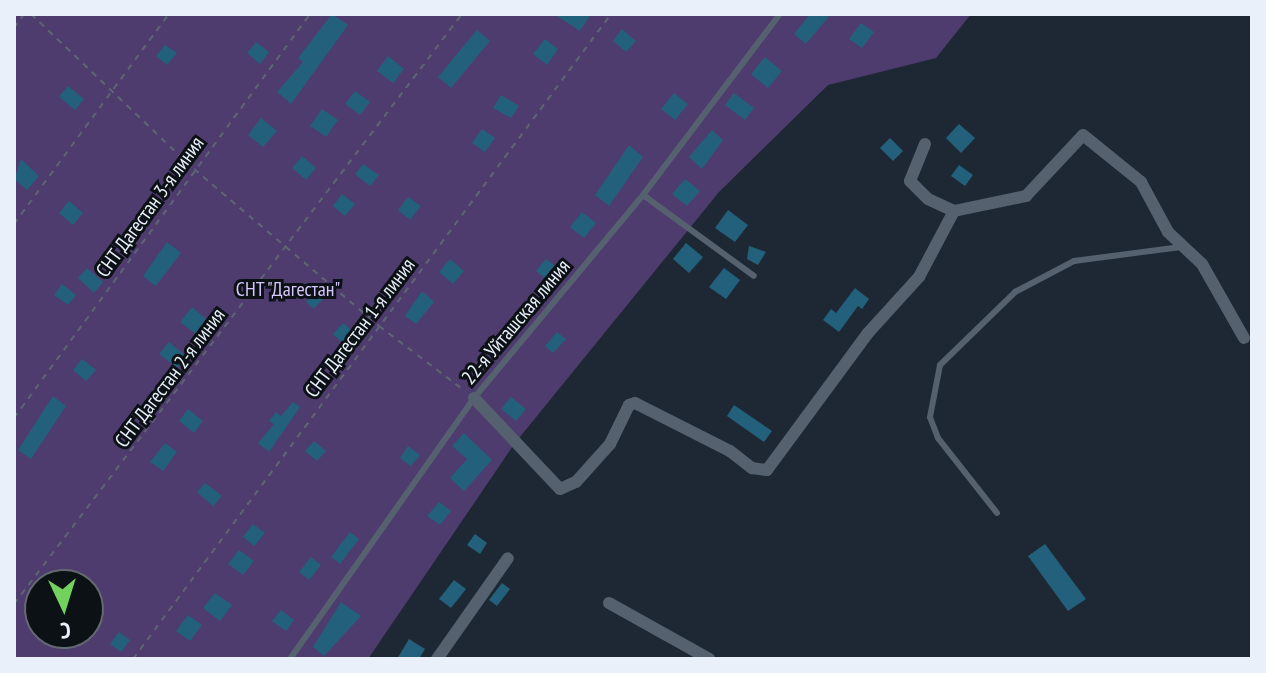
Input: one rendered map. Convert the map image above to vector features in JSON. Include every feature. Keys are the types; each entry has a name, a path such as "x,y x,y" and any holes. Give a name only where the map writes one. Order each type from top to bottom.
{"street":[{"path":"925,144 910,181 928,199 954,211 1026,196 1083,135 1132,171 1181,247 1202,264 1244,338"},
{"path":"474,398 560,489 576,482 610,444 629,405 635,403 730,451 752,468 767,470 868,333 919,277 954,211"},
{"path":"437,659 508,558"},
{"path":"609,603 709,659"}],"lane":[{"name":"22-я Уйташская линия","path":"290,659 474,398 643,195 780,14"},
{"path":"643,195 754,276"},
{"path":"997,513 938,438 930,417 940,365 1015,292 1074,261 1181,247"}],"path":[{"path":"14,28 24,14"},
{"path":"31,14 194,169 379,326 474,398"},
{"path":"14,224 169,14"},
{"name":"СНТ Дагестан 3-я линия","path":"14,418 310,14"},
{"name":"СНТ Дагестан 2-я линия","path":"14,604 462,14"},
{"name":"СНТ Дагестан 1-я линия","path":"133,659 611,14"}],"green space":[{"name":"СНТ \"Дагестан\"","path":"14,14 971,14 936,58 828,85 719,192 515,443 368,659 14,659"}],"building":[{"path":"332,14 348,25 291,104 277,92 303,62 298,58"},
{"path":"554,14 591,14 580,31"},
{"path":"810,14 831,14 806,44 794,34"},
{"path":"861,23 874,32 862,48 849,39"},
{"path":"622,29 636,41 626,52 613,41"},
{"path":"477,30 490,41 451,88 438,77"},
{"path":"545,39 558,49 547,65 533,54"},
{"path":"256,42 269,52 260,64 247,53"},
{"path":"165,45 177,53 167,65 156,56"},
{"path":"388,56 404,69 393,83 377,71"},
{"path":"765,57 782,71 768,88 751,74"},
{"path":"68,86 84,99 75,110 59,97"},
{"path":"355,91 370,102 360,115 345,104"},
{"path":"674,93 688,104 675,120 661,109"},
{"path":"734,93 754,108 745,120 725,105"},
{"path":"501,95 519,106 511,118 493,108"},
{"path":"322,109 338,120 326,137 310,126"},
{"path":"261,118 277,131 263,147 248,135"},
{"path":"959,124 975,138 961,153 946,138"},
{"path":"482,129 495,138 485,152 472,143"},
{"path":"712,130 723,140 702,169 689,157"},
{"path":"890,138 903,151 893,161 880,148"},
{"path":"629,145 643,157 609,206 595,195"},
{"path":"302,156 316,168 306,180 292,168"},
{"path":"21,159 39,176 27,190 14,179"},
{"path":"363,164 379,175 370,186 355,174"},
{"path":"959,165 973,175 965,186 951,176"},
{"path":"685,179 700,191 687,206 672,194"},
{"path":"342,194 355,204 345,216 333,206"},
{"path":"408,197 421,206 410,220 398,210"},
{"path":"69,201 83,213 73,225 59,213"},
{"path":"728,210 748,225 735,242 715,228"},
{"path":"582,212 596,223 584,238 570,227"},
{"path":"167,242 181,253 156,286 143,276"},
{"path":"686,243 703,257 689,273 673,259"},
{"path":"749,246 766,252 758,265 747,259"},
{"path":"450,259 464,271 453,284 439,272"},
{"path":"546,259 558,268 548,281 536,271"},
{"path":"87,268 103,282 94,293 78,278"},
{"path":"724,268 740,280 726,299 709,287"},
{"path":"62,284 76,295 68,305 54,295"},
{"path":"318,287 327,294 314,309 306,302"},
{"path":"855,288 869,299 862,309 858,306 839,332 823,320 831,309 836,313"},
{"path":"422,291 434,302 416,324 405,316"},
{"path":"192,307 211,323 200,337 180,322"},
{"path":"343,323 356,334 345,346 333,334"},
{"path":"557,332 566,339 553,353 545,346"},
{"path":"169,342 186,356 177,368 159,354"},
{"path":"82,359 96,370 86,381 73,370"},
{"path":"53,396 66,406 31,459 18,450"},
{"path":"511,397 526,409 516,421 501,409"},
{"path":"293,402 300,407 269,452 258,443 274,424 269,421 276,412 281,416"},
{"path":"734,405 772,431 764,442 727,416"},
{"path":"188,409 203,421 194,433 179,421"},
{"path":"464,433 492,460 464,491 450,478 467,459 452,446"},
{"path":"314,441 326,451 317,461 305,451"},
{"path":"165,443 177,452 163,471 150,462"},
{"path":"408,446 420,455 411,466 400,458"},
{"path":"205,483 222,496 213,506 197,492"},
{"path":"439,502 451,511 440,525 427,516"},
{"path":"253,524 265,533 254,546 243,537"},
{"path":"350,532 359,539 340,564 331,557"},
{"path":"475,534 487,543 480,554 467,545"},
{"path":"1045,544 1086,599 1068,611 1028,556"},
{"path":"239,550 254,561 243,575 228,564"},
{"path":"311,557 321,565 309,580 299,572"},
{"path":"454,580 466,589 451,608 439,599"},
{"path":"502,583 510,589 497,606 489,600"},
{"path":"215,593 232,605 220,621 203,608"},
{"path":"341,602 361,616 324,656 313,647"},
{"path":"281,610 294,620 286,631 272,621"},
{"path":"188,615 202,625 190,641 176,631"},
{"path":"119,632 130,640 121,652 110,644"},
{"path":"409,639 425,649 419,659 397,659"}]}
